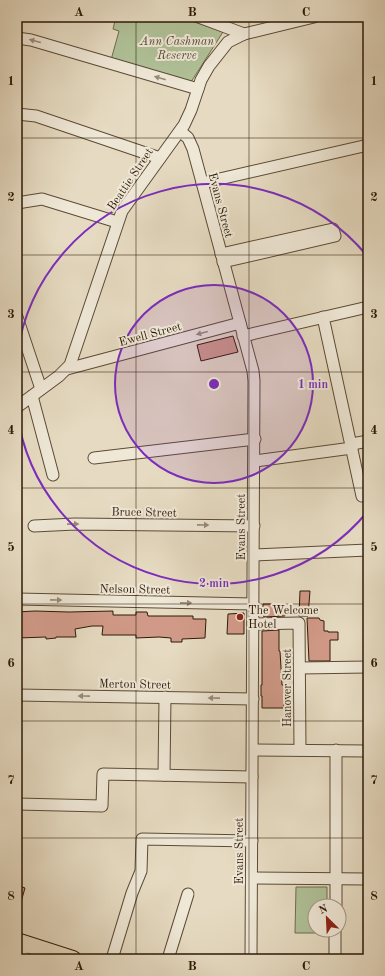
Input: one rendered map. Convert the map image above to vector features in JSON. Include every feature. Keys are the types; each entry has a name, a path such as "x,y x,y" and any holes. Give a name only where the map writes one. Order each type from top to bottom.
{"highway":[{"path":"17,941 73,959"},
{"path":"17,957 24,959"}],"street":[{"path":"199,17 244,34"},
{"name":"Beattie Street","path":"67,369 117,222 125,206 188,118 204,73 224,45 233,38 314,17"},
{"path":"17,38 31,40 198,89"},
{"path":"17,114 36,116 160,158"},
{"name":"Evans Street","path":"180,131 188,138 191,144 240,323 254,381 255,439 251,959"},
{"path":"202,183 368,145"},
{"path":"17,203 42,199 117,222"},
{"path":"222,258 281,245"},
{"path":"243,336 368,306"},
{"path":"17,316 36,392 53,475"},
{"path":"323,317 362,496"},
{"name":"Ewell Street","path":"67,369 240,323"},
{"path":"17,407 67,369"},
{"path":"94,458 255,439"},
{"path":"254,461 352,446 368,441"},
{"name":"Bruce Street","path":"34,526 75,524 254,526"},
{"path":"254,555 368,550"},
{"name":"Nelson Street","path":"17,599 253,604"},
{"name":"Hanover Street","path":"253,624 299,623 300,750"},
{"path":"300,668 368,667"},
{"name":"Merton Street","path":"20,695 253,699"},
{"path":"164,775 165,697"},
{"path":"252,750 368,751"},
{"path":"336,750 336,898"},
{"path":"17,804 102,806 103,774 252,777"},
{"path":"112,959 132,893 141,871 142,839 252,841"},
{"path":"252,878 368,879"},
{"path":"168,959 188,894"},
{"path":"335,959 336,938"}],"green space":[{"name":"Ann Cashman Reserve","path":"116,17 180,17 223,32 191,82 111,60 119,31 113,29"},
{"path":"296,887 327,887 327,898 307,898 307,933 295,933"}],"building":[{"path":"233,336 238,352 201,361 197,345"},
{"path":"300,591 310,591 308,616 299,616"},
{"path":"263,604 284,604 283,611 285,611 285,616 264,617"},
{"path":"113,611 113,615 136,615 136,612 147,612 148,616 193,616 193,619 206,619 205,638 182,639 182,642 171,642 171,638 136,638 136,635 102,635 103,626 92,626 75,629 76,637 56,637 46,639 46,637 18,638 17,612"},
{"path":"244,613 244,634 227,634 228,614"},
{"path":"307,618 319,618 320,620 324,621 324,631 338,632 338,640 330,640 330,661 309,661"},
{"path":"279,630 282,685 284,685 284,708 262,708 262,631"},
{"path":"17,885 25,888 19,909 17,909"}],"place":[{"name":"The Welcome Hotel","path":"240,617"}]}
